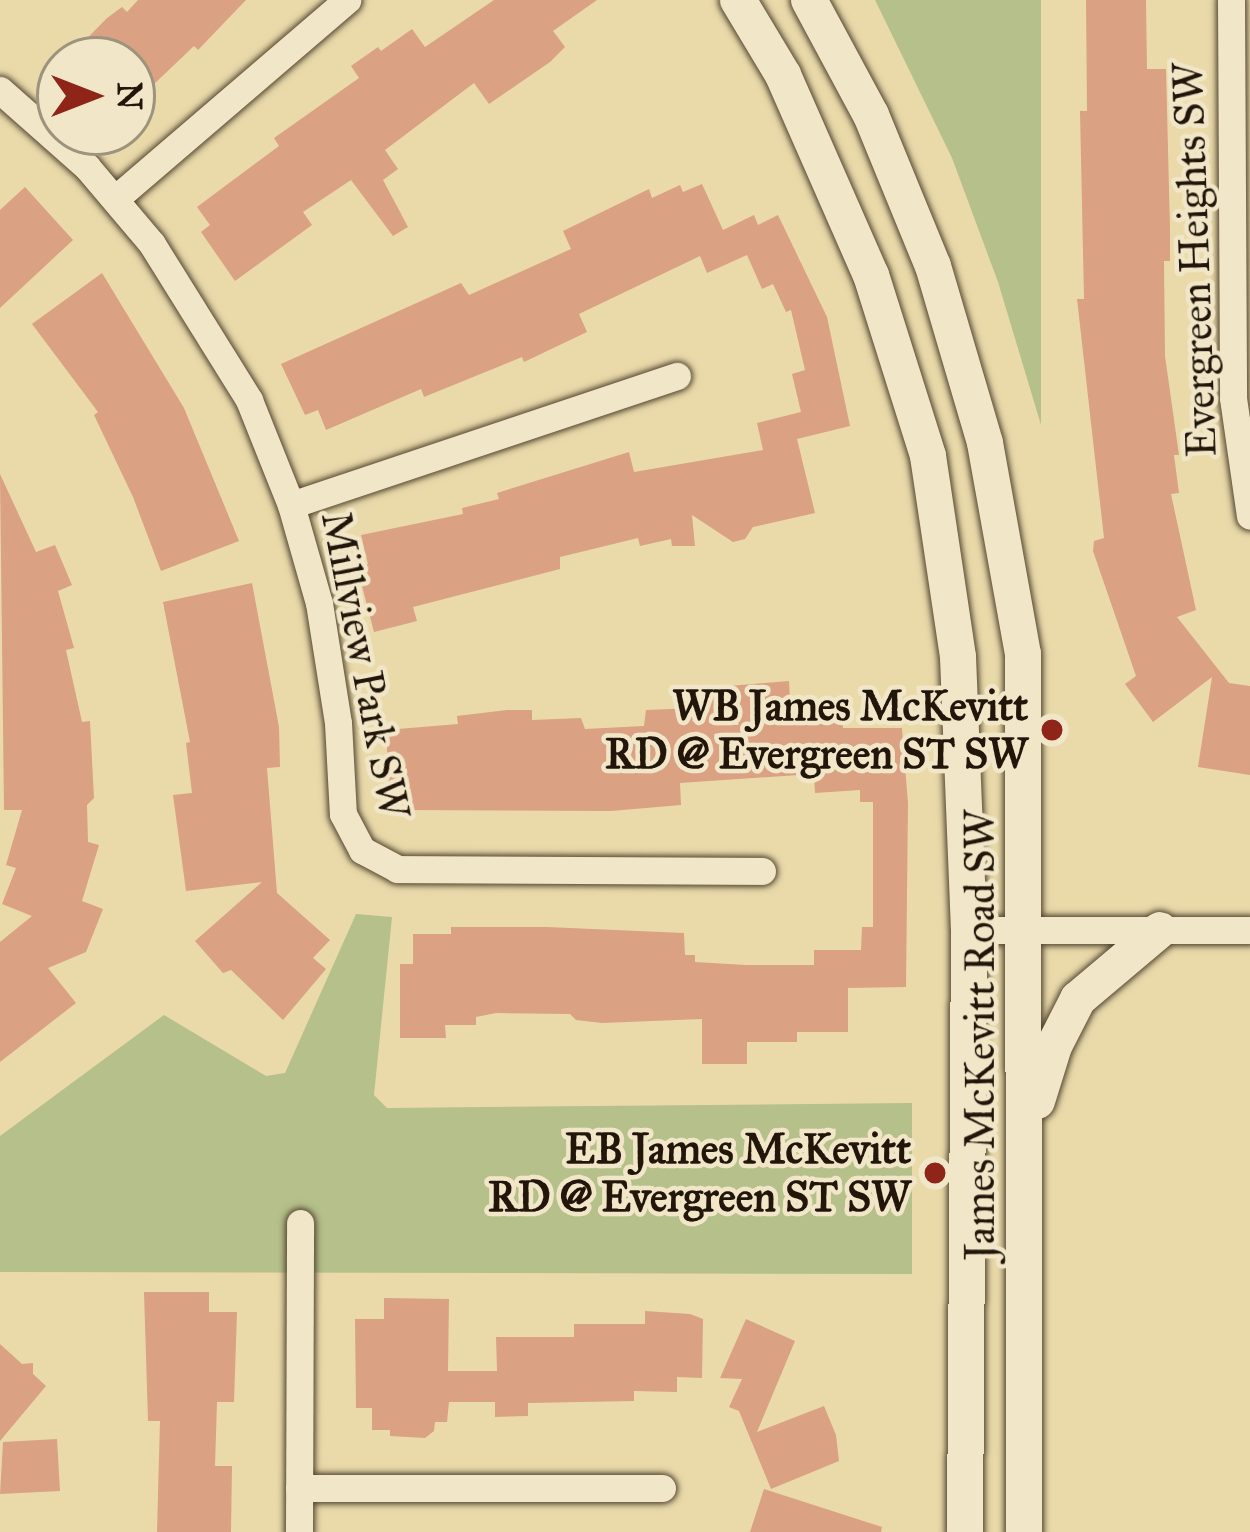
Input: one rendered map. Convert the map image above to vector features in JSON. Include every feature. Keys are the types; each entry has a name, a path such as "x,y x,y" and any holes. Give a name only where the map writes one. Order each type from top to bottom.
{"main road":[{"name":"James McKevitt Road SW","path":"739,0 783,75 840,198 928,456 958,657 968,930 965,1532"},
{"name":"James McKevitt Road SW","path":"809,0 871,115 913,211 985,443 1023,654 1027,929 1024,1532"},
{"path":"1025,1139 1054,1046 1078,999 1160,930"}],"street":[{"path":"115,199 347,0"},
{"name":"Evergreen Heights SW","path":"1231,0 1240,183 1233,398 1250,516"},
{"name":"Millview Park SW","path":"0,90 38,119 115,199 171,271 249,400 291,505 331,667 343,814 362,850 397,869 762,871"},
{"path":"291,505 677,376"},
{"path":"968,930 1250,930"},
{"path":"299,1532 300,1223"},
{"path":"299,1488 662,1488"}],"green space":[{"path":"875,0 1041,0 1041,425 998,282 952,158"},
{"path":"356,914 392,917 374,1095 387,1108 912,1103 912,1274 0,1272 0,1136 164,1015 266,1076 285,1073"}],"building":[{"path":"138,0 246,0 198,50 194,46 156,82 156,36 89,36 122,7 127,12"},
{"path":"494,0 597,0 553,31 565,47 550,62 489,104 474,83 385,150 398,169 383,180 408,227 393,236 351,180 303,212 312,225 235,281 201,232 210,225 197,207 279,146 274,138 359,78 351,66 378,47 381,51 412,29 425,47"},
{"path":"1086,0 1146,0 1147,69 1166,69 1170,261 1164,261 1165,356 1179,455 1174,455 1179,493 1171,494 1196,610 1177,617 1229,683 1250,686 1250,775 1198,767 1212,677 1153,722 1125,684 1136,676 1093,551 1094,541 1104,538 1077,299 1084,299 1080,111 1087,111"},
{"path":"702,184 723,230 754,215 758,225 778,215 827,317 850,426 797,439 815,513 753,527 745,539 733,542 692,515 695,546 672,546 671,539 640,546 638,538 560,557 560,569 413,607 417,621 374,632 357,567 368,564 361,535 463,514 462,508 499,499 497,493 629,452 634,472 763,450 757,423 801,412 792,374 805,370 791,310 786,312 773,284 762,289 747,255 707,273 700,256 579,314 587,332 524,362 522,357 424,397 421,389 326,430 318,410 305,415 281,364 461,283 469,295 571,249 563,231 649,189 652,198 680,185 683,192"},
{"path":"25,187 73,240 0,308 0,210"},
{"path":"102,273 184,408 239,541 161,571 94,415 98,412 32,324"},
{"path":"0,474 36,552 55,545 72,585 58,591 74,648 66,650 82,722 90,721 94,798 87,805 88,842 99,845 82,901 103,909 86,952 48,968 76,1003 0,1062 0,942 32,916 2,904 16,868 6,865 22,810 4,810"},
{"path":"252,583 279,727 280,767 267,768 277,893 330,940 313,958 326,969 283,1020 231,970 223,973 195,941 262,882 186,891 173,795 192,793 186,743 190,742 163,602"},
{"path":"789,681 790,700 842,700 843,728 902,728 908,803 906,987 848,988 848,1032 797,1032 797,1042 747,1042 747,1064 702,1064 702,1019 602,1023 576,1020 570,1014 496,1013 476,1017 476,1025 445,1025 446,1038 400,1038 400,964 413,964 413,934 451,934 451,927 684,933 685,955 695,955 695,962 746,965 814,965 814,950 861,950 862,927 873,927 873,802 860,802 860,790 815,793 814,774 680,783 681,805 611,811 404,810 403,786 389,787 386,730 458,724 457,716 507,710 532,710 532,720 581,718 585,729 644,726 646,710 695,708 694,689"},
{"path":"144,1292 209,1292 209,1312 237,1312 234,1402 217,1402 215,1466 232,1466 231,1532 157,1532 160,1421 148,1421"},
{"path":"384,1298 449,1299 448,1371 497,1371 496,1337 574,1337 574,1324 645,1324 645,1311 690,1314 703,1319 702,1378 677,1377 677,1392 634,1391 634,1401 528,1403 528,1416 495,1417 495,1402 449,1402 447,1422 435,1422 434,1431 425,1438 390,1436 390,1430 372,1430 372,1408 356,1408 355,1319 384,1319"},
{"path":"746,1319 795,1341 757,1432 824,1406 836,1435 839,1461 771,1489 739,1411 729,1407 742,1379 720,1378"},
{"path":"0,1344 22,1364 33,1363 33,1374 46,1386 0,1441"},
{"path":"57,1439 60,1491 0,1494 3,1442"},
{"path":"764,1489 882,1527 881,1532 750,1532"}],"place":[{"name":"WB James McKevitt RD @ Evergreen ST SW","path":"1052,730"},
{"name":"EB James McKevitt RD @ Evergreen ST SW","path":"935,1173"}]}
